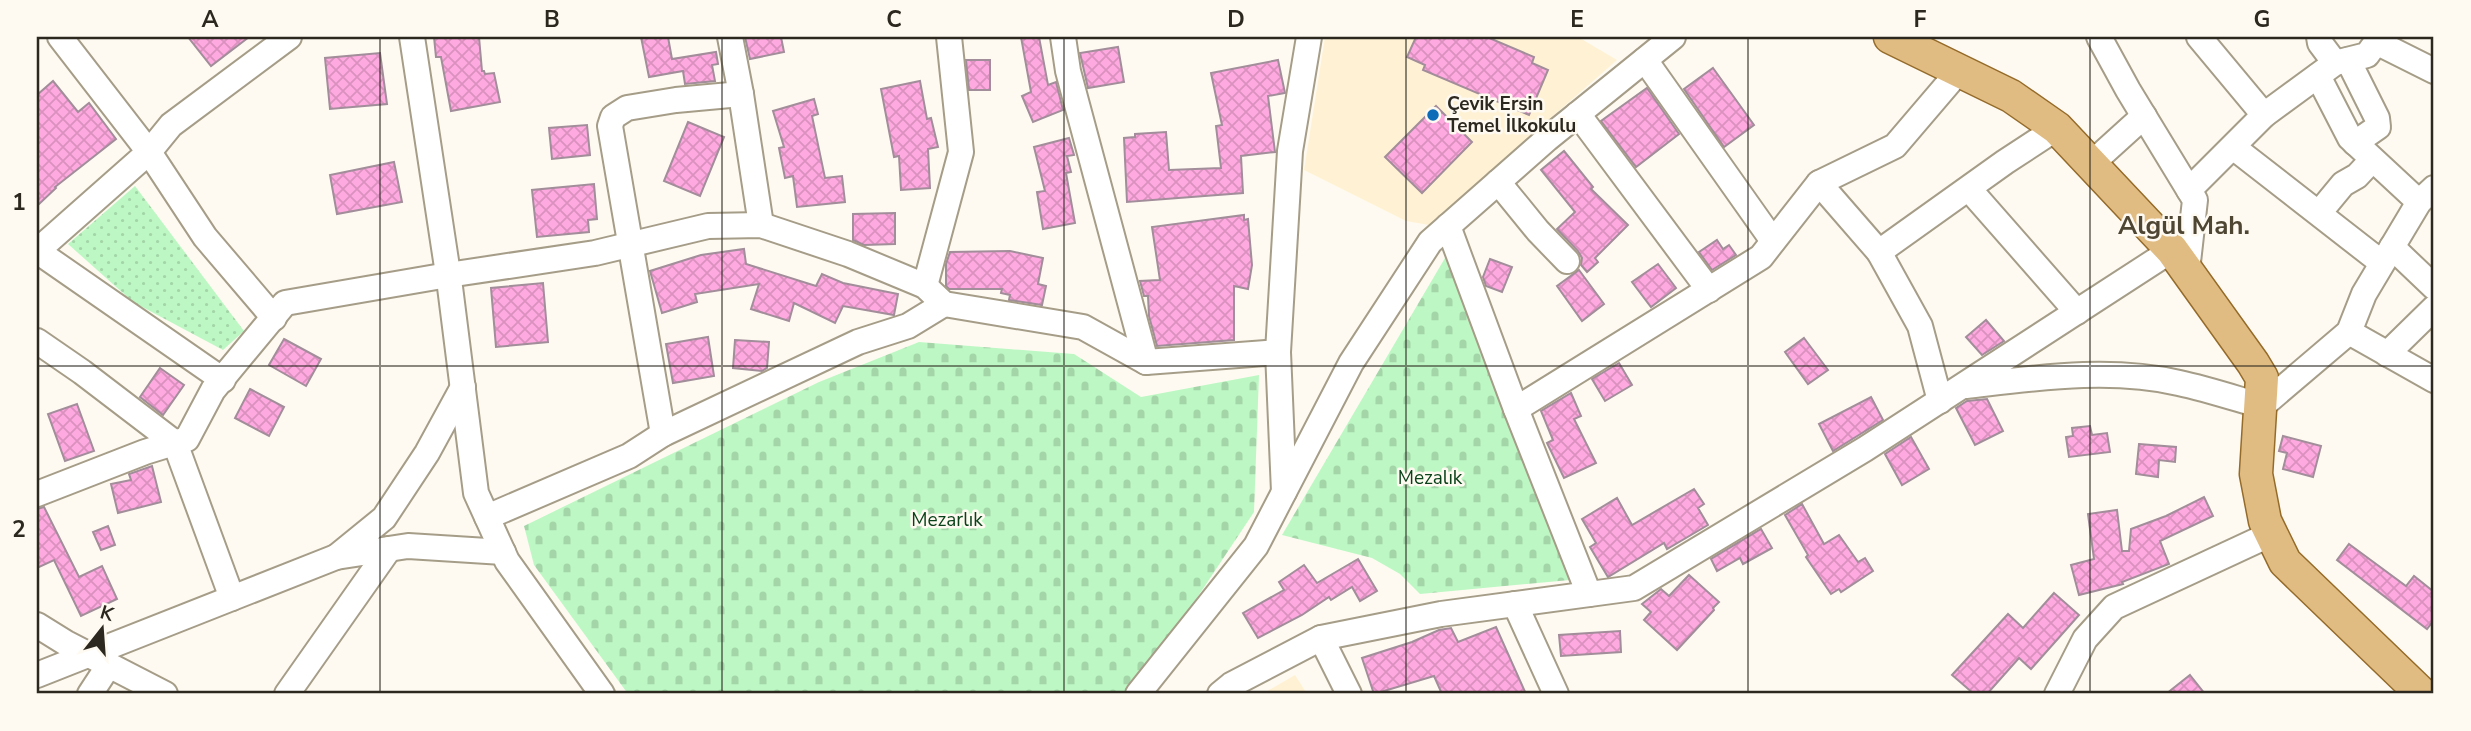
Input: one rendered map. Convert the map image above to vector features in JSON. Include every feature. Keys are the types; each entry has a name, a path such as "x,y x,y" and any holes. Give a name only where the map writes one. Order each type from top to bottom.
{"main road":[{"path":"1895,38 2011,96 2057,128 2179,261 2262,379 2256,474 2264,521 2285,562 2423,694"}],"street":[{"path":"60,37 149,152 205,237 274,318"},
{"path":"223,380 37,251 149,152 170,125 287,37"},
{"path":"412,37 448,275 476,493 507,561 602,694"},
{"path":"730,37 761,225"},
{"path":"925,286 961,152 949,37"},
{"path":"1063,37 1068,71 1146,362"},
{"path":"1284,492 1278,352 1290,151 1309,37"},
{"path":"1138,694 1256,546 1351,363 1430,242 1578,114 1673,37"},
{"path":"1220,694 1231,685 1321,638 1441,614 1634,588 1865,449 2077,312 2179,261 2195,200 2099,37"},
{"path":"2199,37 2264,115"},
{"path":"2319,37 2334,66 2377,118 2378,127 2364,151 2357,176 2343,184 2319,213"},
{"path":"2189,190 2264,115 2334,66 2367,55 2378,39 2434,71"},
{"path":"1645,60 1773,241"},
{"path":"1961,387 2066,374 2132,376 2179,382 2262,406 2349,332 2364,294 2427,195 2364,151 2350,138 2334,66"},
{"path":"1516,409 1761,257 1819,183 1895,146 1959,71"},
{"path":"663,434 610,126 613,117 626,108 741,94"},
{"path":"1578,114 1709,290"},
{"path":"2091,164 2144,116"},
{"path":"1879,252 2057,128"},
{"path":"2232,147 2319,213 2434,287"},
{"path":"1498,182 1538,231 1567,261"},
{"path":"1819,183 1879,252 1920,326 1940,401"},
{"path":"1969,189 2077,312"},
{"path":"37,494 145,452 187,439 213,390 285,303 595,253 709,226 761,225 848,254 925,286 944,304 1083,327 1146,362 1278,352"},
{"path":"1448,226 1589,594"},
{"path":"487,517 629,456 663,434 858,342 908,326 944,304"},
{"path":"2387,354 2434,308"},
{"path":"2349,332 2434,380"},
{"path":"37,341 175,443 232,598"},
{"path":"336,556 384,518 427,453 463,387"},
{"path":"2057,694 2085,639 2114,607 2272,534"},
{"path":"37,675 99,660 232,598 336,556 408,546 503,552"},
{"path":"287,694 388,549"},
{"path":"1515,604 1556,694"},
{"path":"37,625 164,694"},
{"path":"1321,638 1349,694"},
{"path":"90,694 99,660"}],"shaded area":[{"name":"Çevik Ersin Temel İlkokulu","path":"1325,37 1578,37 1617,60 1429,225 1406,221 1304,170"},
{"path":"1295,675 1307,694 1262,694"}],"green space":[{"path":"135,186 244,331 223,350 133,302 68,244"},
{"name":"Mezalık","path":"1445,258 1452,261 1571,570 1570,580 1420,594 1400,574 1372,558 1282,535"},
{"name":"Mezarlık","path":"919,342 1074,354 1141,397 1259,375 1254,512 1133,694 628,694 534,565 524,526 819,382"}],"building":[{"path":"188,37 249,37 211,66"},
{"path":"434,37 479,37 482,71 485,74 494,73 500,102 451,111 441,57 436,57"},
{"path":"641,37 668,37 672,59 716,52 718,64 712,65 715,81 685,84 683,71 649,77"},
{"path":"745,37 781,37 784,52 750,59"},
{"path":"1021,37 1039,37 1048,85 1056,82 1063,110 1033,122 1022,96 1031,92"},
{"path":"1416,37 1487,37 1534,57 1532,63 1548,70 1529,115 1423,70 1425,65 1407,57"},
{"path":"1118,47 1124,82 1088,88 1080,53"},
{"path":"380,53 387,104 330,109 325,58"},
{"path":"966,60 990,60 990,90 969,90"},
{"path":"1278,60 1285,93 1268,96 1275,152 1241,156 1243,193 1127,202 1124,138 1135,137 1135,134 1166,132 1169,170 1221,168 1216,126 1222,125 1211,73"},
{"path":"1713,68 1754,125 1724,147 1684,89"},
{"path":"53,81 78,112 89,103 116,139 55,187 37,206 37,95"},
{"path":"920,81 927,119 931,118 938,147 928,149 930,188 901,190 899,156 894,157 881,89"},
{"path":"1647,88 1679,134 1636,167 1601,121"},
{"path":"814,99 818,114 812,116 825,178 842,176 845,202 797,207 793,176 785,178 779,148 784,147 773,111"},
{"path":"1436,106 1472,142 1422,193 1385,157"},
{"path":"688,122 724,137 700,196 664,181"},
{"path":"587,125 590,155 552,159 549,128"},
{"path":"1069,138 1074,155 1067,156 1071,172 1066,173 1075,223 1043,229 1037,192 1045,191 1034,147"},
{"path":"1564,151 1593,187 1591,189 1628,225 1595,258 1598,262 1587,272 1581,265 1582,258 1578,251 1557,229 1575,212 1541,170"},
{"path":"394,162 402,202 337,214 330,175"},
{"path":"594,184 597,219 588,220 589,232 537,237 532,190"},
{"path":"895,213 895,244 864,245 853,240 853,214"},
{"path":"1244,215 1244,220 1248,219 1252,265 1248,289 1234,286 1234,340 1157,346 1149,316 1148,296 1144,296 1140,281 1160,280 1152,227"},
{"path":"1717,240 1723,249 1729,245 1736,255 1712,270 1699,252"},
{"path":"744,249 746,264 816,286 822,274 843,283 898,294 894,315 843,306 835,323 794,303 789,321 751,309 759,284 695,294 697,302 662,313 650,271 701,255"},
{"path":"1010,251 1043,258 1038,284 1046,286 1042,305 1009,300 1010,295 1001,293 1002,289 949,289 946,286 946,264 950,252"},
{"path":"1490,259 1512,267 1502,292 1486,286 1483,277"},
{"path":"1658,264 1676,288 1651,307 1632,282"},
{"path":"1579,270 1604,304 1582,321 1557,286"},
{"path":"543,283 548,342 496,347 491,288"},
{"path":"1986,320 2004,341 1982,355 1966,337"},
{"path":"708,337 714,376 673,383 666,344"},
{"path":"1804,338 1828,370 1808,384 1785,352"},
{"path":"284,339 321,359 306,386 269,365"},
{"path":"735,340 769,342 767,368 762,371 733,368"},
{"path":"1619,363 1632,385 1605,401 1592,379"},
{"path":"160,368 184,385 163,415 140,397"},
{"path":"250,389 284,407 269,436 235,418"},
{"path":"1571,393 1581,416 1574,419 1596,463 1564,478 1547,443 1553,440 1541,411"},
{"path":"1871,397 1883,420 1833,451 1819,424"},
{"path":"1987,399 2003,431 1975,445 1956,408 1967,401"},
{"path":"77,404 94,451 65,461 48,414"},
{"path":"2090,426 2092,435 2107,433 2110,452 2069,457 2066,437 2073,436 2072,428"},
{"path":"2283,436 2321,446 2313,477 2283,469 2287,453 2279,451"},
{"path":"1911,437 1929,469 1902,485 1885,454"},
{"path":"2139,444 2176,447 2175,462 2159,460 2158,477 2136,474"},
{"path":"152,466 161,502 118,513 111,484 131,480 129,474"},
{"path":"1694,489 1704,504 1698,508 1708,525 1667,549 1664,543 1608,577 1590,547 1596,543 1582,519 1617,498 1632,525"},
{"path":"2204,497 2213,516 2160,541 2169,564 2122,582 2123,584 2079,595 2071,565 2094,559 2088,514 2117,510 2122,551 2129,551 2131,529 2166,516"},
{"path":"1802,504 1824,544 1839,535 1858,562 1865,558 1873,571 1841,592 1839,589 1831,594 1806,557 1808,555 1785,515"},
{"path":"44,507 79,577 102,566 117,599 81,616 54,560 37,568 37,509"},
{"path":"108,526 115,545 101,550 93,532"},
{"path":"1761,529 1772,548 1743,564 1740,558 1717,571 1711,559"},
{"path":"2349,544 2406,586 2414,576 2434,592 2434,620 2427,629 2337,560"},
{"path":"1358,559 1377,591 1360,601 1352,587 1331,600 1329,597 1258,638 1243,613 1284,590 1279,582 1304,565 1317,583"},
{"path":"1689,575 1719,602 1677,650 1644,620 1651,612 1642,604 1661,589 1669,596"},
{"path":"2054,593 2079,615 2031,669 2019,658 1987,694 1974,694 1952,675 2008,614 2023,628"},
{"path":"1496,627 1526,694 1442,694 1434,676 1374,694 1362,658 1439,630 1451,628 1458,642"},
{"path":"1620,631 1621,652 1561,656 1559,635"},
{"path":"2190,675 2205,694 2166,694"}],"place":[{"name":"Çevik Ersin Temel İlkokulu","path":"1433,115"}],"district":[{"name":"Algül Mah.","path":"2184,225"}]}
